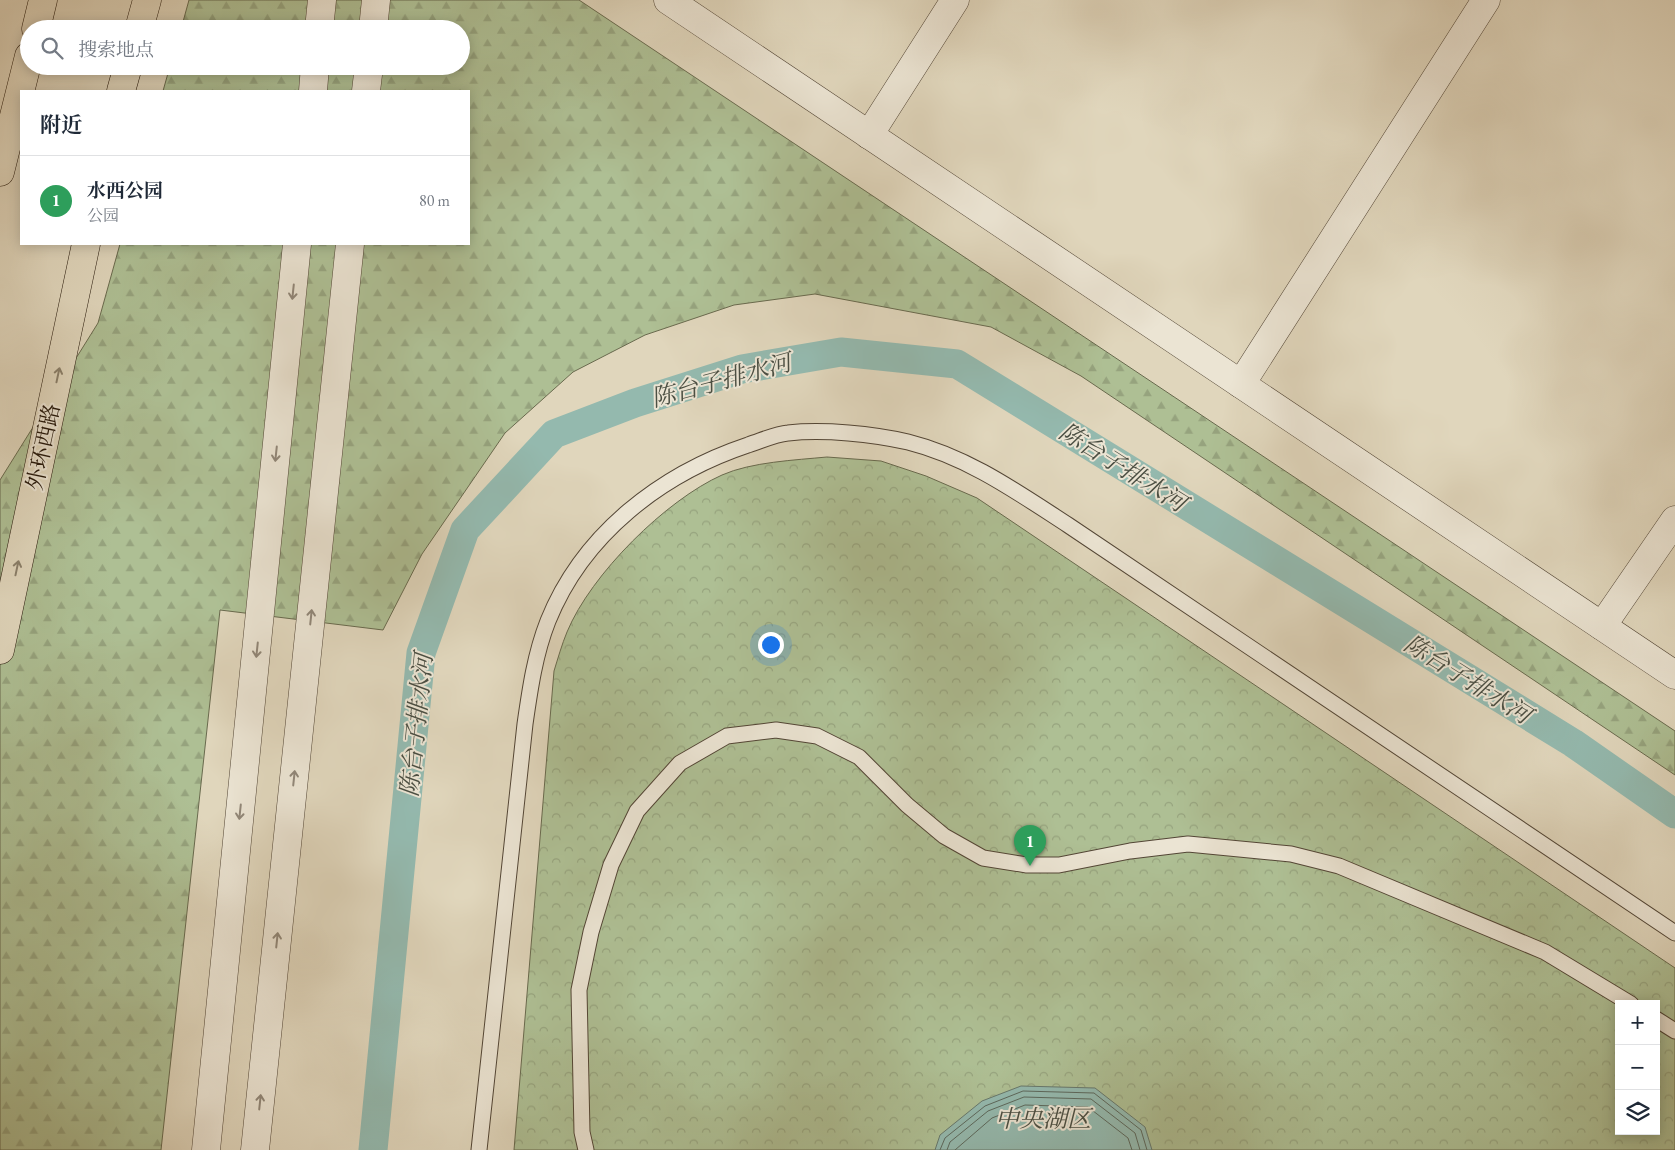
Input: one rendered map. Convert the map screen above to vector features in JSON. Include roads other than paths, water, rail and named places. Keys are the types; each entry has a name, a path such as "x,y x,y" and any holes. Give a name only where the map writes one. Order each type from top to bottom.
{"highway":[{"path":"38,20 43,0"},
{"path":"141,20 147,0"},
{"path":"20,90 24,75"},
{"path":"121,90 125,75"},
{"path":"0,172 20,92"},
{"name":"外环西路","path":"0,650 86,245"}],"street":[{"path":"320,20 322,0"},
{"path":"374,20 376,0"},
{"path":"668,0 1675,675"},
{"path":"869,135 955,0"},
{"path":"1241,384 1486,0"},
{"path":"313,90 314,75"},
{"path":"366,90 368,75"},
{"path":"206,1150 298,245"},
{"path":"255,1150 350,245"},
{"path":"1602,626 1675,520"}],"lane":[{"path":"479,1150 525,724 533,672 548,621 567,585 596,542 638,502 684,472 728,452 787,433 846,433 908,442 961,460 1007,486 1068,525 1675,933"},
{"path":"586,1150 582,1132 579,990 591,932 610,865 637,811 680,763 727,736 776,730 817,736 859,757 907,805 944,836 983,858 1027,865 1059,865 1130,851 1188,844 1291,854 1339,866 1546,952 1624,1000"},
{"path":"1660,1022 1675,1031"}],"water":[{"name":"中央湖区","path":"1021,1086 1095,1088 1145,1127 1152,1150 935,1150 940,1135 982,1101"}],"waterway":[{"name":"陈台子排水河","path":"373,1150 421,653 465,530 554,434 635,403 742,369 841,352 957,364 1573,743 1675,814"}],"place":[{"name":"水西公园","path":"1030,866"}]}
